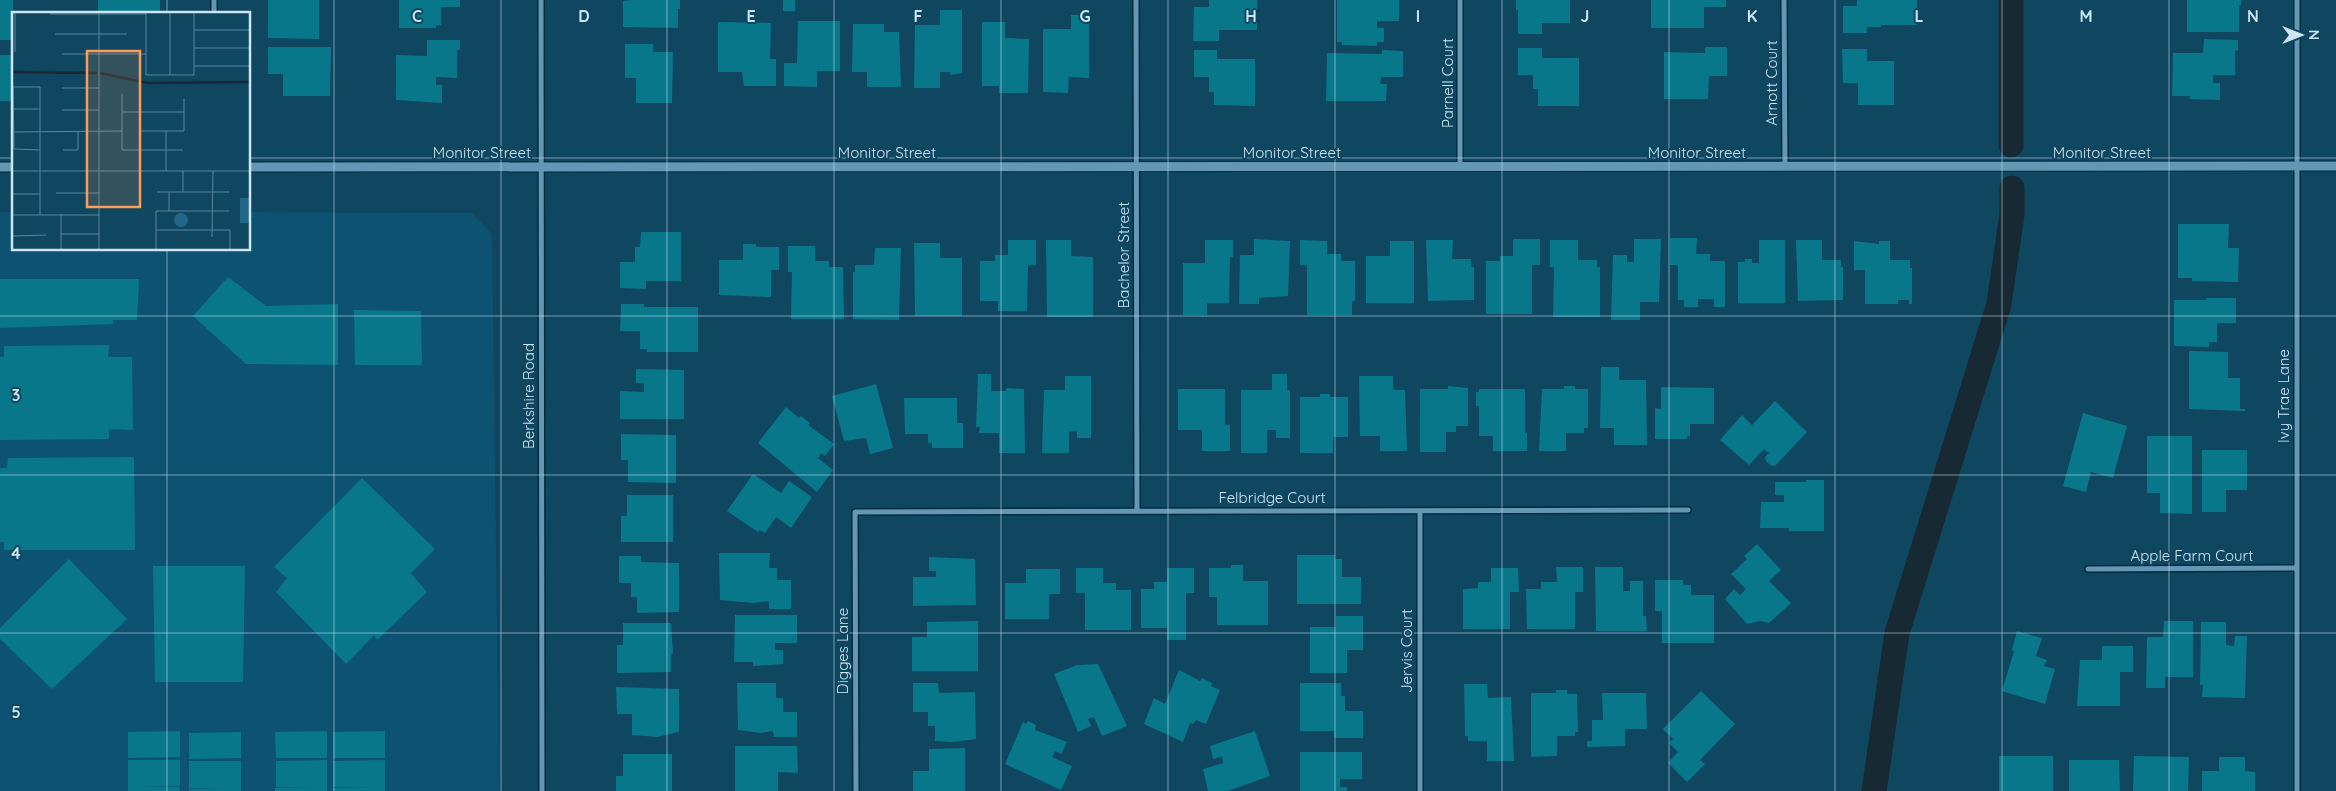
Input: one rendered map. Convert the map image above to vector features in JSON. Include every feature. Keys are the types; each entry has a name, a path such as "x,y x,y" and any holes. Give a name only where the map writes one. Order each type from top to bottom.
{"street":[{"name":"Berkshire Road","path":"541,0 542,791"},
{"name":"Bachelor Street","path":"1136,0 1137,511"},
{"name":"Parnell Court","path":"1460,0 1460,167"},
{"name":"Arnott Court","path":"1784,0 1785,166"},
{"name":"Ivy Trae Lane","path":"2297,0 2297,791"},
{"name":"Monitor Street","path":"250,167 2336,166"},
{"name":"Jervis Court","path":"1420,510 1420,791"},
{"name":"Felbridge Court","path":"855,512 1688,510"},
{"name":"Digges Lane","path":"855,512 856,791"},
{"name":"Apple Farm Court","path":"2088,569 2297,568"}],"shaded area":[{"path":"0,212 12,212 12,250 250,250 250,212 472,213 492,234 499,791 0,791"}],"building":[{"path":"0,0 13,0 12,40 0,40"},
{"path":"98,0 160,0 160,12 98,12"},
{"path":"268,0 319,0 319,39 268,38"},
{"path":"399,0 460,0 460,7 441,7 441,25 436,25 436,28 399,28"},
{"path":"680,0 678,28 623,27 623,1"},
{"path":"783,0 795,0 795,11 783,11"},
{"path":"1209,0 1257,0 1257,30 1219,30 1219,41 1193,41 1194,7 1209,7"},
{"path":"1337,0 1399,0 1399,21 1377,21 1377,28 1384,28 1384,42 1377,42 1377,46 1342,45 1342,42 1337,42"},
{"path":"1516,0 1570,0 1570,23 1542,23 1542,34 1518,34"},
{"path":"1651,0 1726,0 1726,7 1704,7 1704,28 1651,28"},
{"path":"1857,0 1917,0 1917,25 1881,25 1881,27 1867,27 1867,33 1843,33 1843,6 1857,6"},
{"path":"2187,0 2241,0 2241,5 2239,5 2239,32 2187,32"},
{"path":"940,10 962,10 962,73 950,75 950,72 940,72 940,88 914,88 915,25 940,25"},
{"path":"1071,15 1089,15 1089,78 1069,77 1068,93 1043,92 1043,29 1071,29"},
{"path":"798,21 840,21 840,71 817,71 817,87 784,86 784,63 797,63"},
{"path":"718,22 771,23 770,59 776,59 776,86 744,86 742,72 718,72"},
{"path":"982,22 1005,22 1005,38 1029,39 1028,93 999,93 999,86 982,86"},
{"path":"853,24 884,24 884,32 899,32 901,87 867,87 867,72 852,72"},
{"path":"2204,39 2238,40 2238,51 2235,50 2235,75 2213,75 2213,83 2220,83 2220,100 2172,96 2173,53 2203,53"},
{"path":"427,40 460,40 460,50 457,50 457,78 436,77 436,85 442,85 442,103 396,100 396,55 427,56"},
{"path":"625,44 653,44 653,52 673,52 672,103 636,103 636,78 625,78"},
{"path":"268,47 331,47 330,96 283,96 283,74 268,74"},
{"path":"1705,47 1727,47 1727,76 1709,76 1708,99 1664,99 1664,52 1705,53"},
{"path":"1518,48 1542,48 1542,58 1579,58 1579,106 1538,106 1538,89 1533,89 1533,75 1518,75"},
{"path":"1842,49 1867,49 1867,61 1894,61 1894,105 1858,105 1858,83 1843,83"},
{"path":"1194,50 1217,50 1217,59 1255,59 1255,106 1214,105 1214,92 1209,92 1209,77 1194,77"},
{"path":"1382,50 1403,51 1403,77 1381,77 1380,84 1387,84 1386,101 1326,101 1327,53 1382,54"},
{"path":"0,55 12,55 12,101 0,101"},
{"path":"2178,224 2229,224 2228,248 2239,248 2238,282 2192,281 2192,278 2178,278"},
{"path":"641,232 681,232 681,281 646,281 646,289 620,288 620,262 635,262 635,247 640,247"},
{"path":"1670,238 1697,238 1696,254 1710,254 1710,261 1725,261 1725,307 1714,307 1714,299 1698,299 1698,307 1684,307 1684,300 1678,300 1678,265 1670,265"},
{"path":"1254,239 1290,241 1288,296 1259,298 1259,304 1239,304 1240,255 1254,255"},
{"path":"1513,239 1540,239 1540,265 1532,265 1532,314 1486,314 1486,261 1500,261 1500,256 1513,256"},
{"path":"1634,239 1661,239 1659,302 1640,302 1640,320 1611,320 1613,255 1627,255 1627,262 1634,262"},
{"path":"1008,240 1036,240 1036,265 1028,265 1027,311 998,311 998,301 980,301 980,261 995,261 995,255 1008,255"},
{"path":"1046,240 1071,240 1071,256 1093,257 1093,317 1047,317"},
{"path":"1205,240 1233,240 1233,257 1230,257 1229,303 1207,303 1207,315 1183,315 1183,263 1205,263"},
{"path":"1300,240 1327,241 1327,254 1341,254 1341,261 1355,261 1355,301 1352,301 1352,315 1307,315 1307,265 1300,265"},
{"path":"1426,240 1453,240 1452,259 1471,259 1471,267 1474,267 1474,300 1428,301"},
{"path":"1550,240 1578,240 1578,260 1597,260 1597,267 1600,267 1600,317 1553,317 1554,267 1550,267"},
{"path":"1759,240 1785,240 1785,303 1738,303 1738,262 1752,259 1752,263 1759,263"},
{"path":"1796,240 1822,240 1822,260 1841,260 1841,267 1843,267 1843,300 1798,301"},
{"path":"1390,241 1414,241 1414,303 1366,303 1366,256 1390,256"},
{"path":"1854,241 1879,244 1879,241 1890,241 1890,260 1910,260 1910,268 1912,268 1912,304 1909,304 1909,300 1898,300 1898,304 1865,304 1865,270 1854,270"},
{"path":"914,243 940,243 940,258 962,258 962,316 915,316"},
{"path":"743,244 756,244 756,247 779,247 779,270 771,270 771,297 719,295 719,260 743,260"},
{"path":"788,246 815,246 815,261 829,261 829,267 843,267 844,319 791,319 792,272 788,272"},
{"path":"875,248 901,248 899,320 853,319 853,272 855,272 855,265 874,265"},
{"path":"228,277 266,306 338,304 338,365 246,364 193,316"},
{"path":"0,279 139,279 137,320 113,320 113,324 0,328"},
{"path":"2206,298 2236,298 2236,323 2217,323 2217,342 2209,342 2209,347 2174,346 2174,300 2206,300"},
{"path":"621,304 644,304 644,307 698,307 698,352 647,352 647,349 640,349 640,331 620,331"},
{"path":"354,310 421,311 422,365 355,365"},
{"path":"109,345 108,357 132,357 133,430 109,429 109,439 0,440 0,357 4,357 4,346"},
{"path":"2189,351 2228,352 2228,378 2240,378 2240,409 2245,409 2245,411 2189,409"},
{"path":"1601,367 1619,367 1619,380 1646,380 1647,445 1614,445 1614,428 1600,428"},
{"path":"636,369 684,370 684,419 620,419 620,391 644,392 644,383 636,383"},
{"path":"978,374 991,374 991,391 1006,391 1006,388 1024,389 1025,453 999,453 999,433 979,433 980,427 976,427"},
{"path":"1272,374 1287,374 1287,390 1290,390 1290,438 1276,438 1276,430 1267,430 1267,453 1241,453 1241,390 1272,390"},
{"path":"1065,376 1091,376 1091,438 1077,438 1077,431 1069,431 1069,453 1042,453 1044,390 1065,390"},
{"path":"1359,376 1393,376 1393,390 1405,390 1407,451 1380,451 1380,436 1360,436"},
{"path":"876,384 893,448 870,454 866,438 844,441 832,396"},
{"path":"1448,386 1468,388 1468,426 1456,426 1456,432 1446,432 1446,452 1420,452 1420,389 1448,389"},
{"path":"1564,386 1575,386 1575,389 1588,389 1588,428 1584,428 1584,433 1566,433 1566,451 1539,451 1542,389 1564,389"},
{"path":"1661,387 1714,388 1714,424 1690,424 1690,436 1687,436 1687,439 1655,439 1655,408 1661,409"},
{"path":"1178,389 1225,389 1225,425 1230,425 1230,451 1202,451 1202,430 1178,430"},
{"path":"1479,389 1525,389 1527,451 1493,451 1493,436 1479,436 1479,406 1476,406 1476,392 1479,392"},
{"path":"1320,394 1330,394 1330,397 1348,397 1348,437 1333,437 1333,453 1300,453 1300,397 1320,397"},
{"path":"904,398 957,398 957,423 963,423 963,448 932,448 932,443 928,443 928,434 905,434"},
{"path":"1775,401 1807,432 1775,466 1770,465 1766,461 1765,457 1769,453 1764,449 1749,465 1720,440 1742,415 1752,425"},
{"path":"786,407 799,418 801,416 810,423 808,425 834,444 825,456 821,453 818,458 833,470 817,492 758,443"},
{"path":"2083,413 2127,426 2113,478 2091,472 2086,492 2063,486"},
{"path":"621,434 676,435 676,483 628,482 628,460 621,460"},
{"path":"2147,436 2192,436 2192,514 2160,513 2160,493 2147,493"},
{"path":"2202,450 2247,450 2247,490 2226,490 2226,512 2202,512"},
{"path":"134,457 135,550 4,550 4,542 0,542 0,468 7,468 8,458"},
{"path":"753,474 781,493 789,481 812,497 791,528 776,517 765,533 760,530 758,532 727,511"},
{"path":"362,478 435,549 411,573 427,592 377,640 374,635 346,664 276,592 287,578 274,567"},
{"path":"1806,480 1824,480 1824,531 1789,531 1789,528 1760,528 1761,502 1784,502 1784,495 1775,495 1775,482 1806,482"},
{"path":"627,495 673,495 673,542 621,542 621,516 627,516"},
{"path":"1757,544 1781,570 1769,581 1791,603 1769,623 1760,621 1747,624 1725,599 1734,589 1740,595 1746,589 1731,574 1747,559 1744,556"},
{"path":"719,553 770,553 769,568 777,568 777,580 791,580 791,609 769,609 769,601 753,603 720,600"},
{"path":"1297,555 1335,555 1335,559 1342,559 1342,577 1361,577 1361,604 1297,604"},
{"path":"619,556 641,556 641,562 679,563 679,612 637,613 637,597 631,597 631,583 619,583"},
{"path":"929,557 975,559 976,605 913,606 913,577 936,577 936,571 929,571"},
{"path":"69,559 127,619 52,689 0,639 0,628"},
{"path":"1231,565 1243,565 1243,581 1268,581 1268,625 1217,625 1217,597 1209,597 1209,568 1231,568"},
{"path":"153,566 245,566 243,682 155,682"},
{"path":"1556,567 1583,567 1583,592 1575,592 1575,629 1527,629 1526,589 1541,589 1541,582 1557,582"},
{"path":"1595,567 1623,567 1623,591 1630,591 1630,581 1643,581 1643,616 1646,616 1647,631 1596,631"},
{"path":"1076,568 1103,568 1103,583 1116,583 1116,590 1131,590 1131,630 1085,630 1085,593 1076,593"},
{"path":"1167,568 1194,568 1194,593 1186,593 1186,640 1167,640 1167,628 1141,628 1141,589 1154,589 1154,582 1167,582"},
{"path":"1491,568 1518,568 1519,592 1510,592 1510,629 1463,629 1463,589 1478,588 1478,582 1491,582"},
{"path":"1026,569 1060,569 1060,594 1049,594 1049,619 1005,619 1005,583 1026,583"},
{"path":"1655,580 1683,580 1683,585 1691,585 1691,595 1714,595 1714,643 1662,643 1662,611 1655,611"},
{"path":"735,615 797,615 797,643 775,643 775,650 783,650 783,664 753,666 753,662 734,662"},
{"path":"1336,616 1363,616 1363,650 1347,650 1347,673 1310,673 1310,627 1336,627"},
{"path":"978,621 978,671 912,671 912,637 927,637 927,622"},
{"path":"2164,621 2193,621 2193,677 2165,677 2165,688 2146,688 2147,637 2163,637"},
{"path":"2201,622 2226,622 2226,645 2234,646 2235,636 2247,636 2245,698 2202,697 2203,685 2200,685"},
{"path":"623,623 671,623 673,654 671,654 671,672 617,673 617,645 623,645"},
{"path":"2017,631 2042,638 2036,656 2047,660 2044,666 2055,669 2045,704 2002,691 2014,651 2012,650"},
{"path":"2102,646 2133,646 2133,672 2120,672 2120,706 2077,706 2080,660 2102,660"},
{"path":"1098,664 1127,726 1102,736 1094,717 1088,719 1091,726 1078,732 1054,674 1077,665"},
{"path":"1179,670 1200,681 1202,678 1212,683 1211,686 1220,690 1206,724 1196,720 1193,724 1190,723 1183,742 1144,724 1154,698 1165,704"},
{"path":"737,683 776,683 776,698 783,698 783,712 797,712 797,737 774,737 773,731 761,733 738,730"},
{"path":"913,683 938,683 939,693 975,692 976,739 952,742 935,741 935,726 928,726 928,712 913,712"},
{"path":"1300,683 1341,683 1341,696 1345,696 1345,711 1363,711 1363,738 1334,738 1334,731 1300,731"},
{"path":"1464,684 1487,684 1488,698 1511,697 1514,761 1487,761 1487,741 1468,741 1468,736 1465,736"},
{"path":"616,687 679,689 679,732 657,737 632,735 632,714 617,714"},
{"path":"1556,690 1567,690 1567,694 1577,694 1578,732 1575,732 1575,736 1557,736 1557,756 1531,757 1531,693 1556,693"},
{"path":"1701,691 1735,724 1700,760 1705,764 1687,782 1668,763 1678,752 1669,743 1673,739 1663,729"},
{"path":"1602,693 1646,693 1647,729 1625,729 1625,746 1587,747 1587,741 1592,741 1592,720 1603,720"},
{"path":"1028,721 1036,725 1035,730 1067,742 1061,754 1055,751 1052,757 1072,766 1061,790 1005,764 1023,722 1026,724"},
{"path":"180,731 180,757 128,758 128,732"},
{"path":"327,731 327,758 276,758 275,732"},
{"path":"385,731 385,758 333,758 333,732"},
{"path":"1255,731 1270,776 1228,791 1208,791 1203,769 1223,763 1222,756 1213,759 1210,746"},
{"path":"241,732 241,758 189,759 189,733"},
{"path":"735,746 797,746 798,773 778,772 778,791 735,791"},
{"path":"965,748 965,791 913,791 913,771 929,771 929,749"},
{"path":"1300,752 1362,752 1362,779 1340,779 1340,787 1347,787 1347,791 1300,791"},
{"path":"623,754 672,754 672,791 616,791 616,776 623,776"},
{"path":"1999,756 2053,756 2053,791 1999,791"},
{"path":"2134,756 2189,757 2188,791 2133,791"},
{"path":"2219,757 2245,757 2245,771 2255,772 2255,791 2202,791 2202,771 2219,771"},
{"path":"128,760 180,760 180,786 141,787 179,787 180,791 128,791"},
{"path":"327,760 327,791 275,791 275,788 314,787 276,787 276,761"},
{"path":"385,760 385,791 333,791 333,788 372,788 333,787 333,761"},
{"path":"2069,760 2119,760 2120,791 2069,791"},
{"path":"189,761 241,761 241,791 189,791 189,789 228,788 189,788"}],"waterway":[{"path":"2011,0 2011,145"},
{"path":"1874,791 1897,633 1999,304 2012,214 2012,188"}]}
